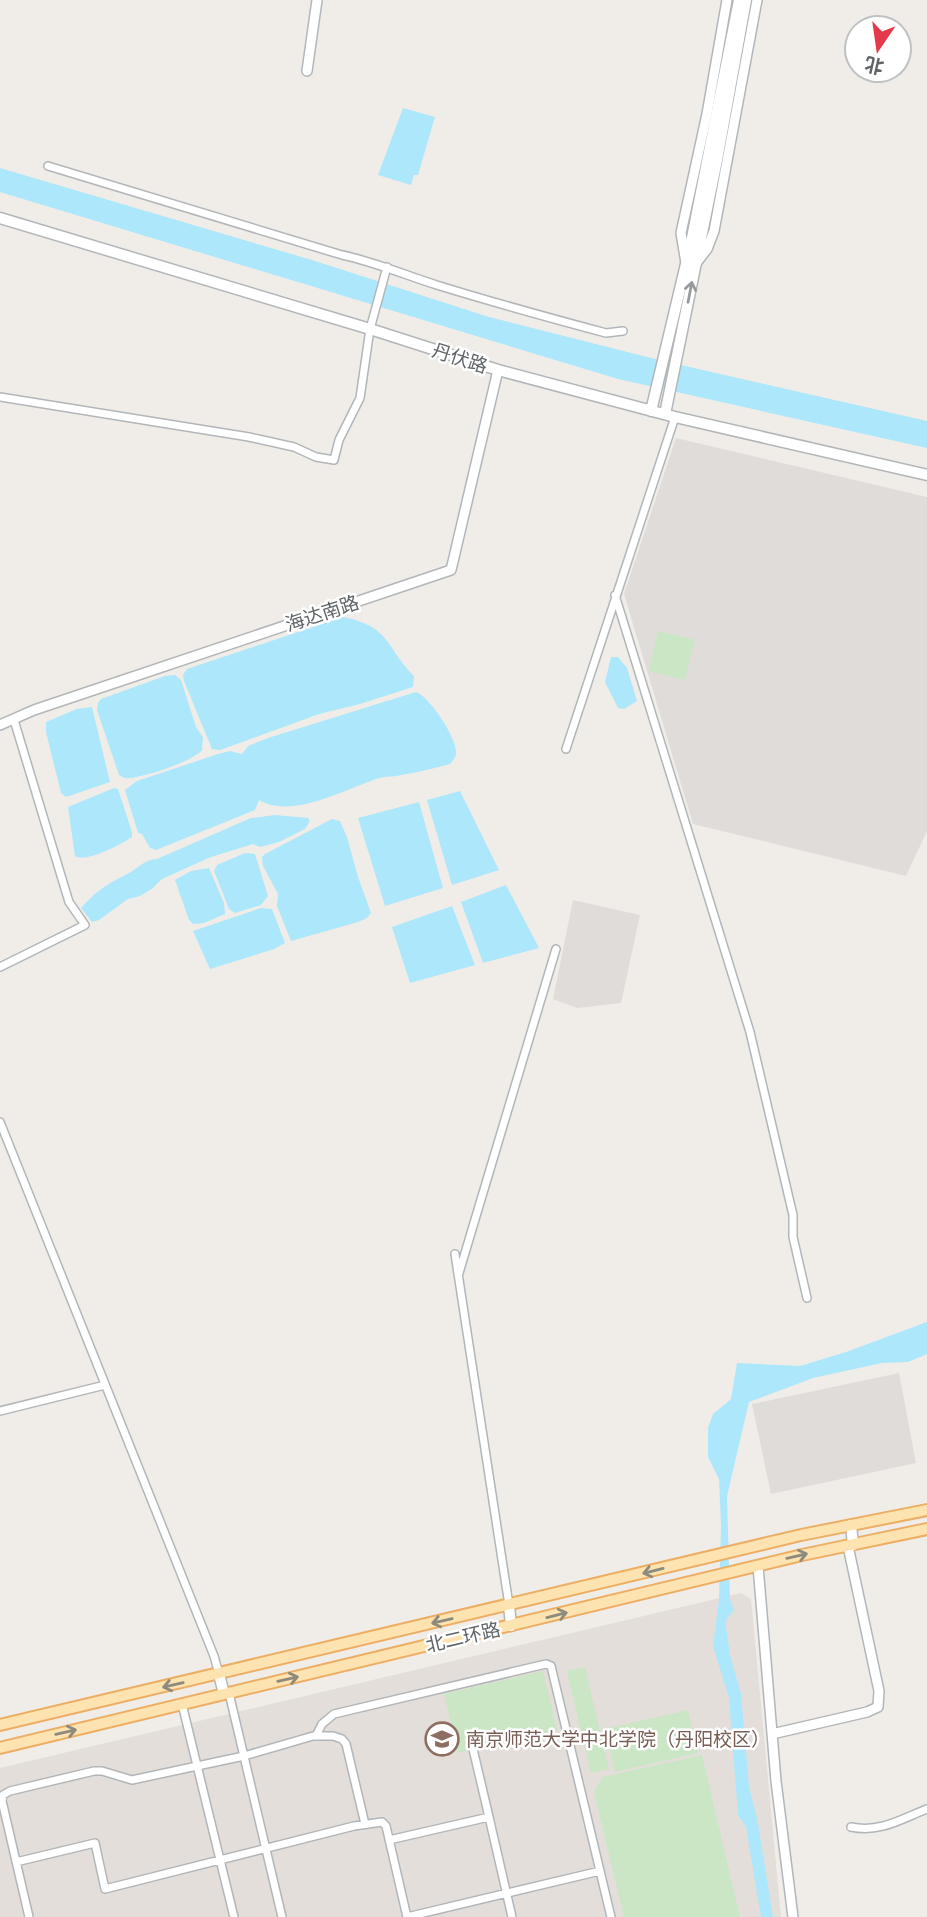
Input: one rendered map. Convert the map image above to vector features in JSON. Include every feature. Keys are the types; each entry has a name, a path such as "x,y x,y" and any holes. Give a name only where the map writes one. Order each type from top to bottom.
{"main road":[{"path":"670,416 669,395 739,0"},
{"path":"651,411 691,263 746,0"},
{"name":"丹伏路","path":"0,218 498,370 670,416 927,475"},
{"name":"北二环路","path":"0,1725 731,1552 927,1510"},
{"path":"850,1545 851,1525"},
{"name":"北二环路","path":"0,1748 731,1572 927,1530"},
{"path":"509,1605 511,1626"},
{"path":"219,1674 227,1694"}],"street":[{"path":"307,71 317,0"},
{"path":"727,0 707,114 681,233 691,263 707,249 714,231 757,0"},
{"path":"48,166 567,323 606,333 622,331"},
{"path":"0,397 249,438 294,447 316,457 334,460 339,440 360,398 370,329 386,270"},
{"name":"海达南路","path":"0,725 47,706 451,570 498,370"},
{"path":"566,748 670,416"},
{"path":"615,595 750,1032 793,1215 793,1237 807,1298"},
{"path":"0,967 85,925 69,902 14,720"},
{"path":"458,1273 556,949"},
{"path":"0,1122 219,1674"},
{"path":"455,1254 509,1605"},
{"path":"0,1411 105,1385"},
{"path":"772,1734 867,1712 878,1707 879,1691 850,1545"},
{"path":"758,1566 772,1734 793,1917"},
{"path":"316,1736 322,1724 334,1714 546,1664 551,1666 611,1917"},
{"path":"227,1694 282,1917"},
{"path":"182,1704 234,1917"},
{"path":"29,1917 2,1801 3,1795 10,1791 94,1771 132,1780 244,1756 316,1736 333,1736 342,1739 346,1744 365,1824"},
{"path":"473,1749 512,1917"},
{"path":"851,1827 877,1829 927,1809"},
{"path":"389,1840 489,1817"},
{"path":"16,1862 95,1843 105,1889 382,1822 386,1826 407,1917 600,1871"}],"shaded area":[{"path":"676,438 927,497 927,831 906,876 693,824 624,594"},
{"path":"573,900 640,915 621,1003 577,1008 553,999"},
{"path":"899,1373 916,1463 771,1494 752,1404"},
{"name":"南京师范大学中北学院（丹阳校区）","path":"741,1593 751,1599 781,1917 0,1917 0,1768"}],"green space":[{"path":"658,631 695,640 685,680 649,671"},
{"path":"585,1667 609,1769 591,1773 567,1671"},
{"path":"543,1671 557,1730 458,1753 444,1694"},
{"path":"688,1710 698,1753 615,1772 605,1729"},
{"path":"702,1755 740,1917 624,1917 594,1792 603,1777"}],"water":[{"path":"403,108 435,117 418,175 414,175 411,185 378,175"},
{"path":"0,168 312,260 489,317 659,360 927,421 927,448 618,379 0,192"},
{"path":"343,617 371,626 386,639 414,676 413,687 319,714 220,750 212,749 184,681 183,675 187,669"},
{"path":"611,657 618,657 627,668 637,701 624,709 618,708 605,682"},
{"path":"175,675 181,680 196,727 203,737 202,750 189,759 157,772 124,778 119,775 97,710 98,703 101,699 165,676"},
{"path":"416,692 435,709 448,729 456,754 450,764 410,774 382,777 303,804 273,805 259,800 255,810 156,850 150,848 142,834 138,833 125,790 137,781 218,754 230,751 242,754 248,746 268,738"},
{"path":"92,707 110,782 66,797 61,793 46,722 77,709"},
{"path":"114,788 118,789 132,837 95,855 80,858 75,856 68,807"},
{"path":"460,791 499,870 452,885 427,800"},
{"path":"419,802 443,888 385,906 358,818"},
{"path":"275,815 308,818 310,821 305,829 279,842 260,847 253,844 211,857 162,879 153,888 128,899 99,920 92,922 81,908 102,888 148,861 251,818"},
{"path":"332,819 340,821 347,837 371,913 358,922 291,941 277,906 278,894 263,866 262,857"},
{"path":"245,853 255,854 268,896 261,905 235,913 229,909 214,871 217,865"},
{"path":"209,868 224,903 225,914 204,923 193,924 189,920 175,880 191,871"},
{"path":"506,885 539,948 483,963 461,902"},
{"path":"452,906 475,965 410,983 392,927"},
{"path":"261,908 272,909 285,943 210,969 193,931"},
{"path":"927,1322 927,1354 908,1362 882,1363 813,1378 749,1402 727,1496 730,1600 734,1610 725,1621 730,1655 741,1694 749,1787 757,1818 773,1917 761,1917 746,1827 738,1815 729,1698 713,1646 719,1600 721,1526 719,1479 708,1457 708,1428 713,1414 731,1399 737,1363 800,1366"}],"place":[{"name":"南京师范大学中北学院（丹阳校区）","path":"442,1739"}]}
